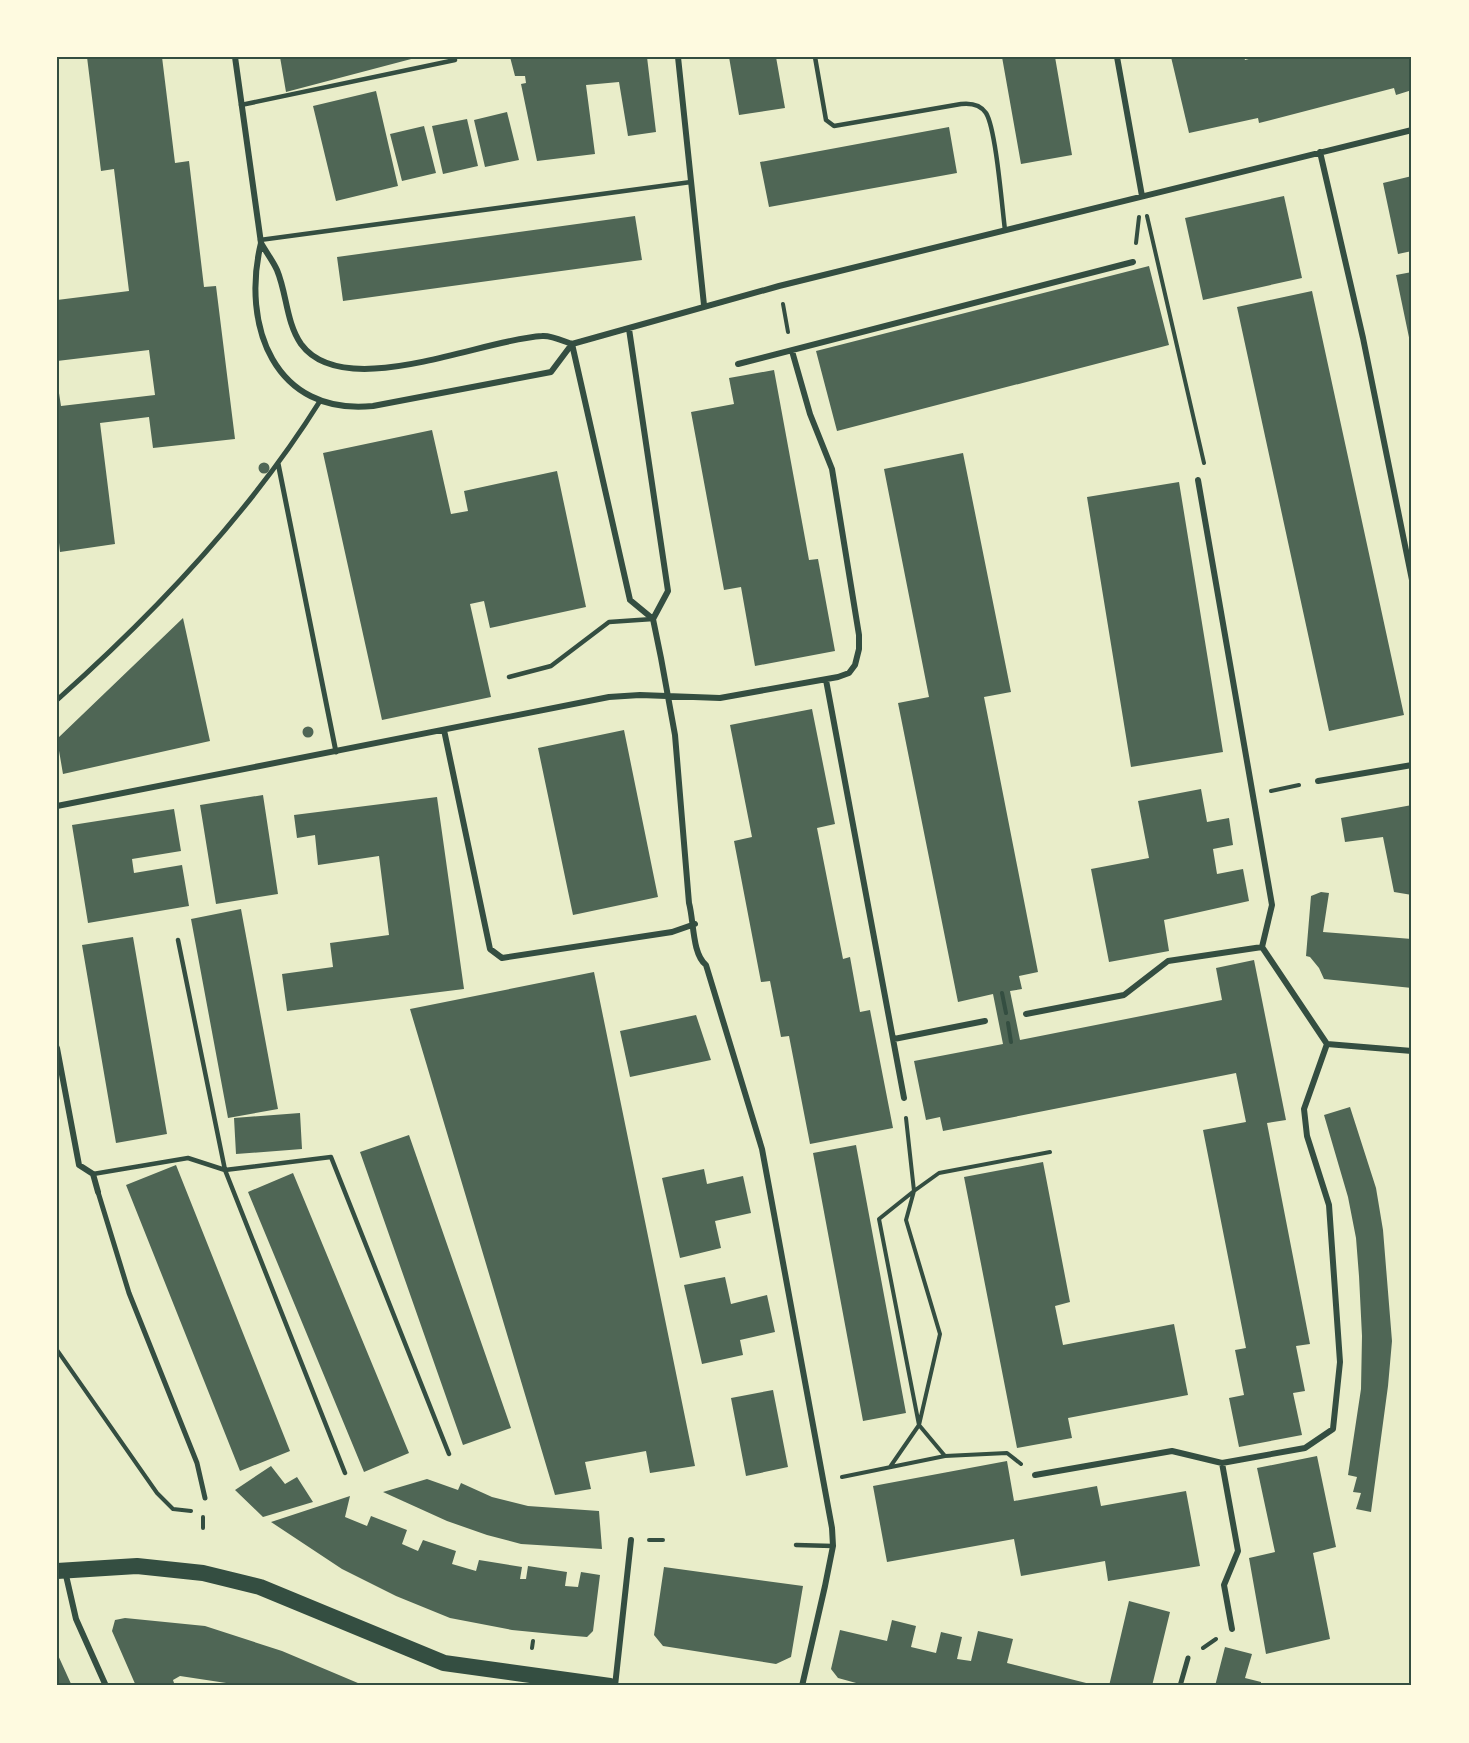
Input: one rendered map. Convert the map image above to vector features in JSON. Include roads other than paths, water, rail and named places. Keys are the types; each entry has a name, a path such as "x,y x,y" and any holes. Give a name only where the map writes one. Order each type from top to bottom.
{"highway":[{"path":"61,1570 137,1566 203,1573 260,1587 444,1663 610,1686"}],"street":[{"path":"235,57 260,241 254,270 262,333 272,362 296,389 320,401 354,407 373,406 551,372 572,344"},
{"path":"678,57 704,305"},
{"path":"1117,57 1142,196"},
{"path":"260,241 277,269 295,333 309,352 327,363 363,369 390,366 543,336 572,344 704,305 1412,130"},
{"path":"1320,152 1363,338 1412,580"},
{"path":"738,363 1133,262"},
{"path":"629,329 668,591 652,619"},
{"path":"572,344 630,600 652,619 675,735 689,903 695,924 697,955 706,965 762,1149 824,1480 833,1546 802,1686"},
{"path":"57,806 609,697 730,697 826,680 849,673 855,665 859,649 858,627 832,469 810,414 792,351"},
{"path":"57,700 119,645 182,578 278,463 320,401"},
{"path":"278,463 336,752"},
{"path":"1198,480 1272,904 1262,947 1327,1044"},
{"path":"826,680 904,1098"},
{"path":"444,730 490,950 502,958 672,932 695,924"},
{"path":"1318,781 1412,765"},
{"path":"1026,1014 1124,995 1168,961 1262,947"},
{"path":"894,1039 985,1021"},
{"path":"1327,1044 1412,1051"},
{"path":"1035,1474 1172,1451 1222,1463 1305,1448 1333,1428 1340,1362 1329,1205 1307,1136 1304,1109 1327,1044"},
{"path":"57,1048 79,1165 93,1174 129,1293 197,1462 204,1498"},
{"path":"1222,1463 1238,1551 1224,1585 1232,1629"},
{"path":"615,1686 631,1540"},
{"path":"61,1570 76,1619 106,1686"},
{"path":"1180,1686 1188,1658"}],"lane":[{"path":"815,57 826,120 834,126 961,104 976,105 982,109 990,126 1005,230"},
{"path":"241,105 455,60"},
{"path":"260,241 691,182"},
{"path":"510,677 551,666 609,622 652,619"},
{"path":"178,940 225,1170 345,1473"},
{"path":"93,1174 188,1158 225,1170 332,1157 449,1454"},
{"path":"796,1545 833,1546"}]}
